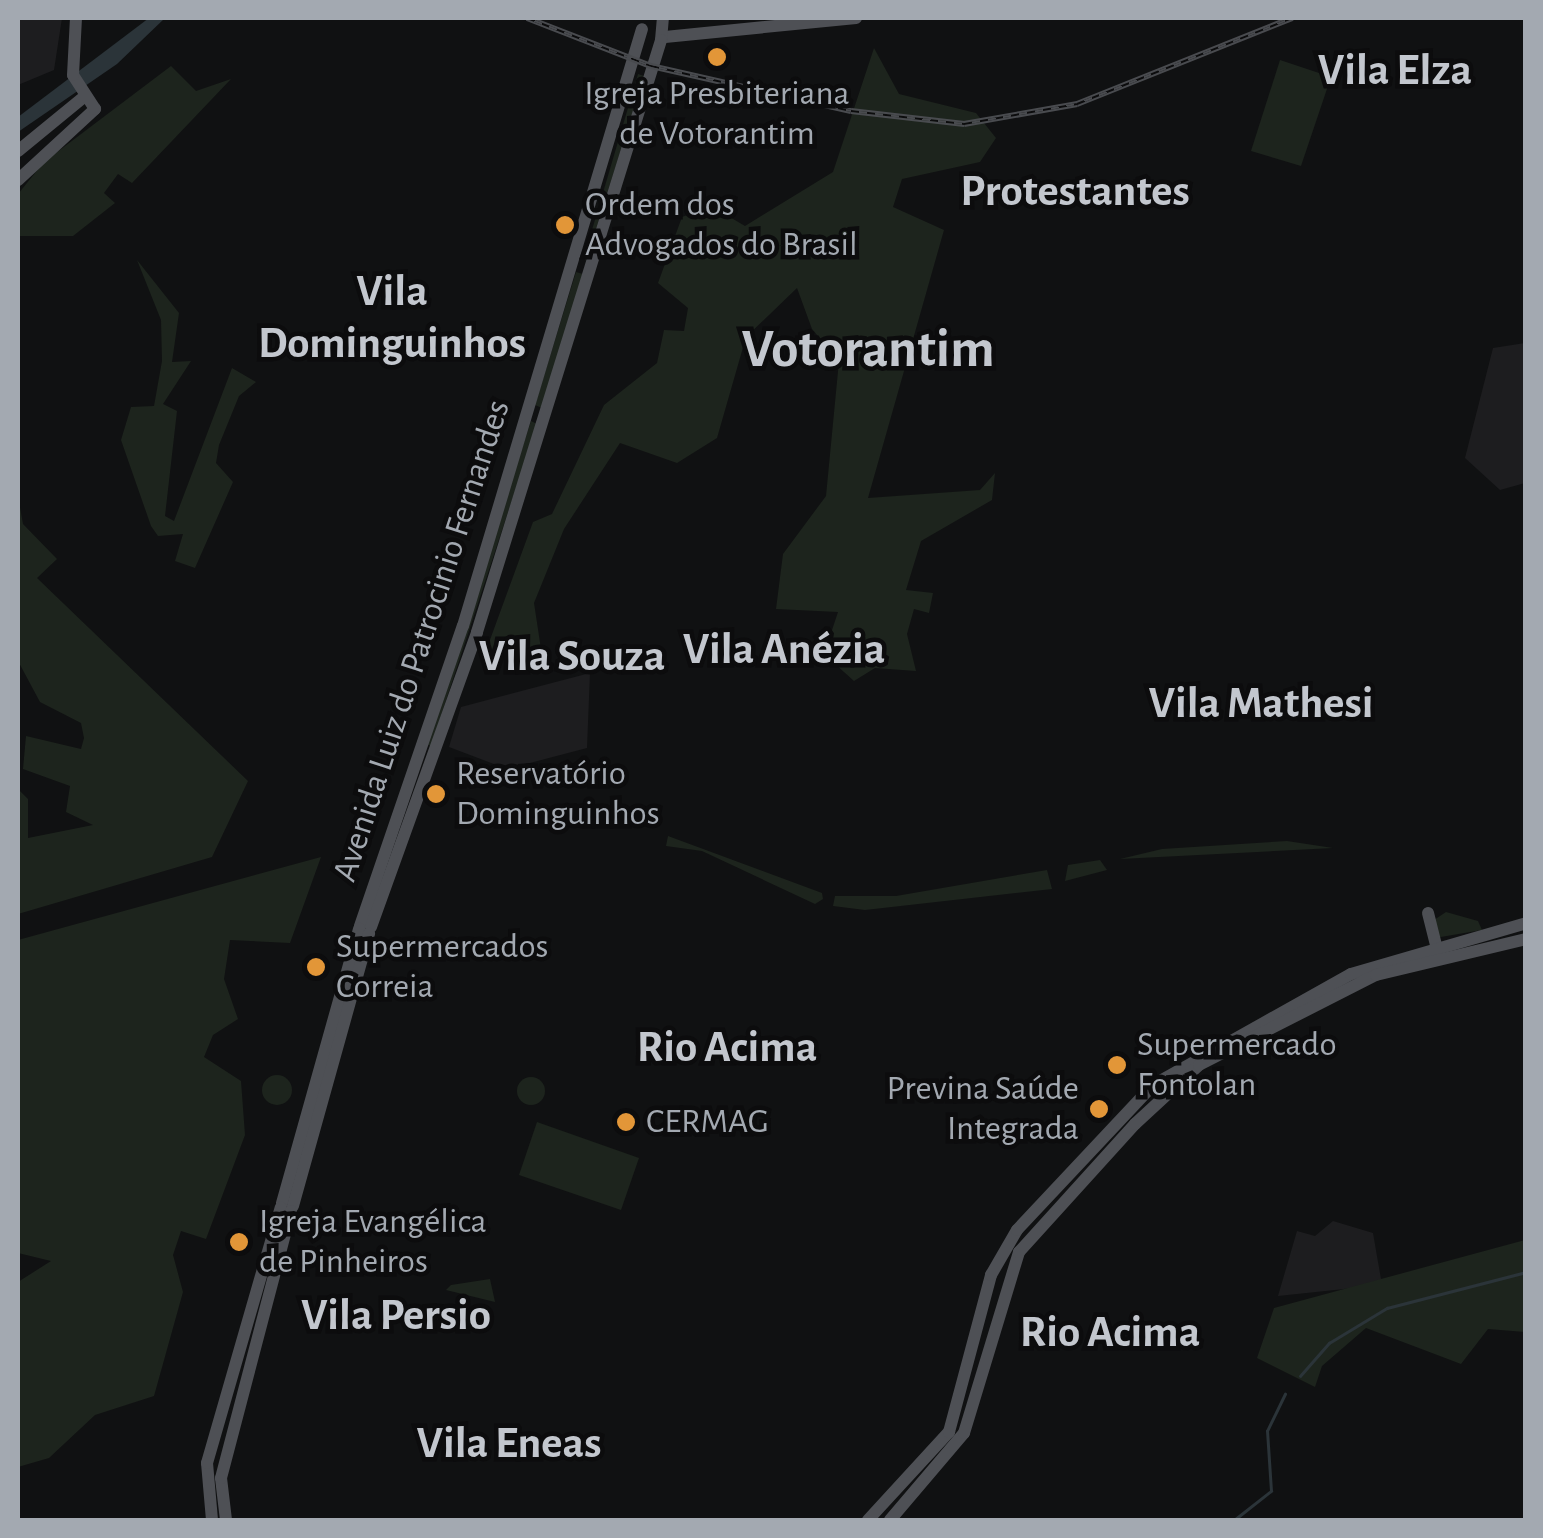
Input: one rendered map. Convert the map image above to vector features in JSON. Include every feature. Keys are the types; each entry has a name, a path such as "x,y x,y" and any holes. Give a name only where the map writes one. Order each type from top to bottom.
{"main road":[{"path":"18,180 96,109 72,75 76,18"},
{"path":"663,39 665,18"},
{"path":"644,22 663,39 804,20 856,18"},
{"name":"Avenida Luiz do Patrocinio Fernandes","path":"226,1520 221,1478 249,1344 287,1206 365,929 636,68 644,22"},
{"name":"Avenida Luiz do Patrocinio Fernandes","path":"365,929 477,632 663,39"},
{"path":"636,68 651,68"},
{"path":"18,151 84,93"},
{"path":"1428,912 1433,947"},
{"path":"1028,1239 1025,1230 1066,1175 1152,1085 1230,1034 1351,974 1526,923"},
{"path":"1433,947 1460,950 1489,933"},
{"path":"1199,1066 1376,975 1460,950 1526,940"},
{"path":"987,1339 1028,1239 1116,1145 1230,1034 1231,1015"},
{"path":"1116,1145 1152,1085"},
{"path":"868,1520 944,1440 991,1276 1066,1175"},
{"path":"890,1520 964,1432 998,1282 991,1276"},
{"name":"Avenida Luiz do Patrocinio Fernandes","path":"212,1520 207,1463 249,1344"},
{"path":"964,1432 965,1376"}],"shaded area":[{"path":"18,18 62,18 54,70 18,85"},
{"path":"149,18 165,18 117,64 18,132 18,117"},
{"path":"874,48 899,94 976,113 996,138 980,162 902,179 893,207 944,230 868,498 980,490 995,473 992,500 921,541 906,590 933,593 929,613 914,609 907,634 916,671 875,668 854,681 824,654 838,612 776,609 783,554 826,496 839,361 812,329 797,288 746,337 717,438 677,463 620,443 564,529 534,603 541,649 483,659 533,522 552,514 604,405 657,363 664,330 684,331 688,308 658,283 682,217 711,206 745,226 833,172"},
{"path":"1280,60 1331,77 1301,166 1251,151"},
{"path":"171,66 196,91 231,79 132,183 118,174 104,193 115,203 73,236 18,236 18,194 44,162"},
{"path":"638,74 644,76 586,261 584,257"},
{"path":"137,260 179,313 172,362 191,361 163,404 177,411 165,516 174,521 232,368 256,382 239,396 219,445 216,463 233,482 195,568 175,561 183,534 158,536 151,526 121,440 131,407 154,406 162,361 161,320"},
{"path":"576,272 583,274 542,408 535,405"},
{"path":"1525,343 1525,483 1500,490 1465,458 1493,348"},
{"path":"531,421 537,424 431,746 425,744"},
{"path":"18,496 23,524 57,559 37,578 248,781 212,857 18,914 18,789 28,799 28,838 93,825 66,812 70,786 23,769 26,736 81,749 84,738 81,723 40,702 18,661"},
{"path":"590,673 587,748 507,769 449,747 461,707"},
{"path":"668,836 822,893 823,899 815,904 702,851 666,846"},
{"path":"1287,841 1333,848 1120,859 1162,849"},
{"path":"321,857 290,943 230,940 224,979 238,1019 213,1035 204,1057 241,1081 245,1135 206,1239 181,1231 173,1255 183,1292 154,1396 95,1415 49,1458 18,1467 18,1282 51,1261 18,1253 18,940"},
{"path":"1100,860 1107,870 1065,881 1068,865"},
{"path":"1047,870 1052,889 865,910 833,906 835,896 896,896"},
{"path":"1446,912 1478,921 1482,930 1435,938 1434,920"},
{"path":"277,1075 288,1079 292,1090 288,1101 277,1105 266,1101 262,1090 266,1079"},
{"path":"531,1077 541,1081 545,1091 541,1101 531,1105 521,1101 517,1091 521,1081"},
{"path":"537,1122 639,1158 621,1210 519,1175"},
{"path":"1333,1221 1373,1233 1382,1285 1278,1296 1297,1231 1315,1236"},
{"path":"1525,1240 1525,1332 1488,1329 1461,1364 1366,1328 1322,1366 1315,1387 1257,1358 1274,1308"},
{"path":"490,1279 495,1302 446,1290 451,1285"}],"waterway":[{"path":"1300,1376 1329,1343 1387,1308 1526,1272"},
{"path":"1234,1520 1271,1491 1267,1431 1285,1394"}],"railway":[{"path":"527,18 651,66 851,111 964,124 1077,104 1292,18"}],"place":[{"name":"Igreja Presbiteriana de Votorantim","path":"717,57"},
{"name":"Ordem dos Advogados do Brasil","path":"565,225"},
{"name":"Reservatório Dominguinhos","path":"436,794"},
{"name":"Supermercados Correia","path":"316,967"},
{"name":"Supermercado Fontolan","path":"1117,1065"},
{"name":"Previna Saúde Integrada","path":"1099,1109"},
{"name":"CERMAG","path":"626,1122"},
{"name":"Igreja Evangélica de Pinheiros","path":"239,1242"}],"district":[{"name":"Vila Elza","path":"1395,71"},
{"name":"Protestantes","path":"1075,192"},
{"name":"Vila Dominguinhos","path":"392,318"},
{"name":"Votorantim","path":"868,350"},
{"name":"Vila Anézia","path":"784,650"},
{"name":"Vila Souza","path":"572,657"},
{"name":"Vila Mathesi","path":"1261,704"},
{"name":"Rio Acima","path":"727,1048"},
{"name":"Vila Persio","path":"396,1316"},
{"name":"Rio Acima","path":"1110,1333"},
{"name":"Vila Eneas","path":"509,1444"}]}
